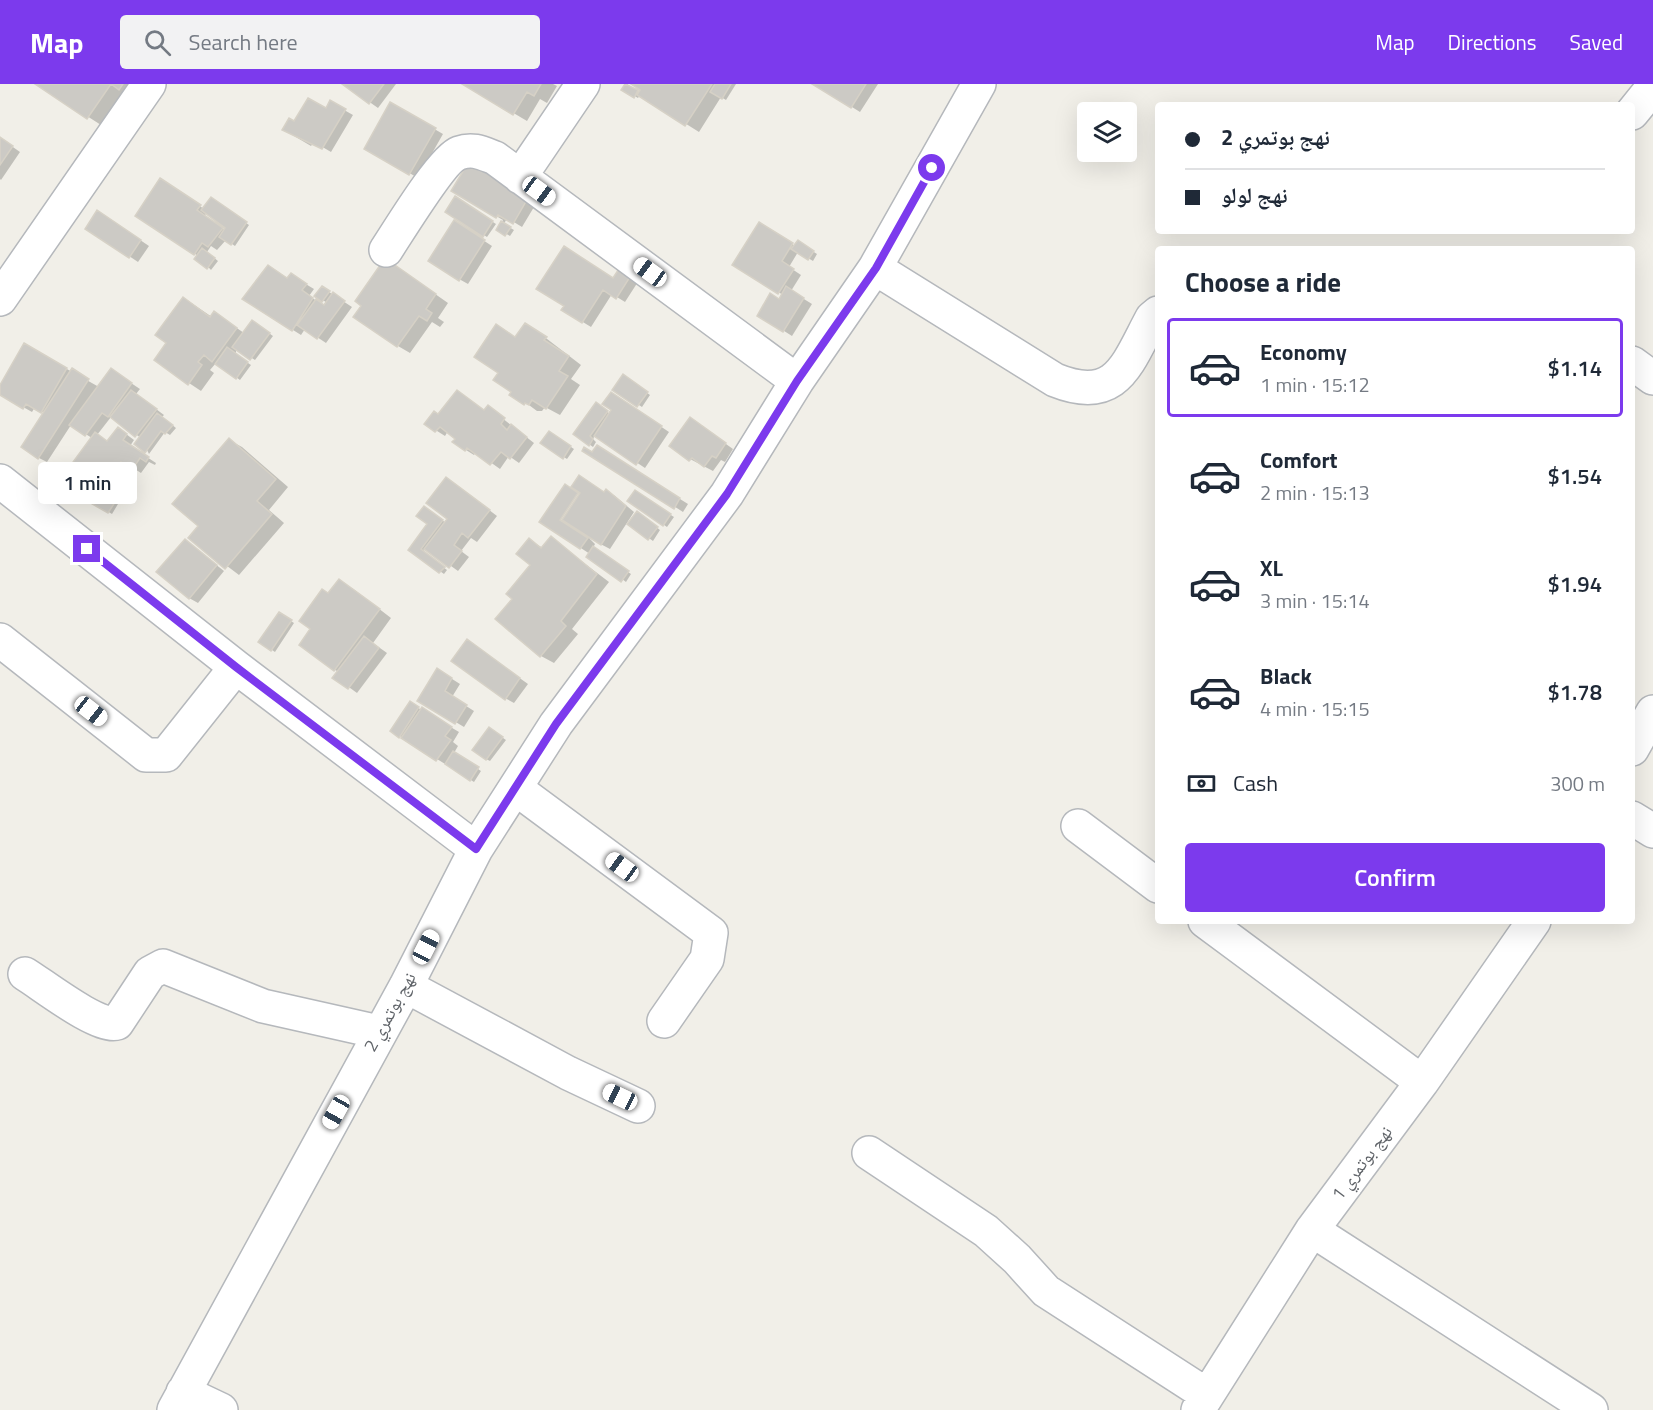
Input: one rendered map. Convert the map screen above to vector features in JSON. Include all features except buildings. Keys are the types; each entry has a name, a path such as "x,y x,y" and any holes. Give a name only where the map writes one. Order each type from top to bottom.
{"street":[{"path":"0,299 149,84"},
{"path":"520,177 583,84"},
{"name":"نهج بوتمري 2","path":"178,1401 406,986 476,849 556,724 727,494 797,381 876,268 976,85"},
{"path":"1635,109 1653,87"},
{"path":"386,250 443,166 457,153 475,150 495,158 797,381"},
{"path":"876,268 1055,380 1084,388 1100,387 1121,375 1155,316"},
{"path":"1635,365 1653,378"},
{"path":"0,481 236,667 476,849"},
{"path":"0,640 146,754 166,755 236,667"},
{"path":"1635,744 1653,711"},
{"path":"515,788 711,933 707,959 664,1021"},
{"path":"1635,820 1653,831"},
{"path":"1078,826 1155,884"},
{"path":"1209,924 1422,1082"},
{"name":"نهج بوتمري 1","path":"1202,1402 1312,1230 1422,1082 1532,924"},
{"path":"25,974 92,1017 112,1024 117,1023 150,973 163,966 263,1005 379,1032"},
{"path":"406,986 567,1073 638,1106"},
{"path":"869,1153 986,1231 1017,1259 1046,1291 1202,1402"},
{"path":"1312,1230 1591,1410"},
{"path":"178,1401 221,1410"}],"route":[{"path":"87,549 236,667 476,849 556,724 727,494 797,381 876,268 932,168"}]}
